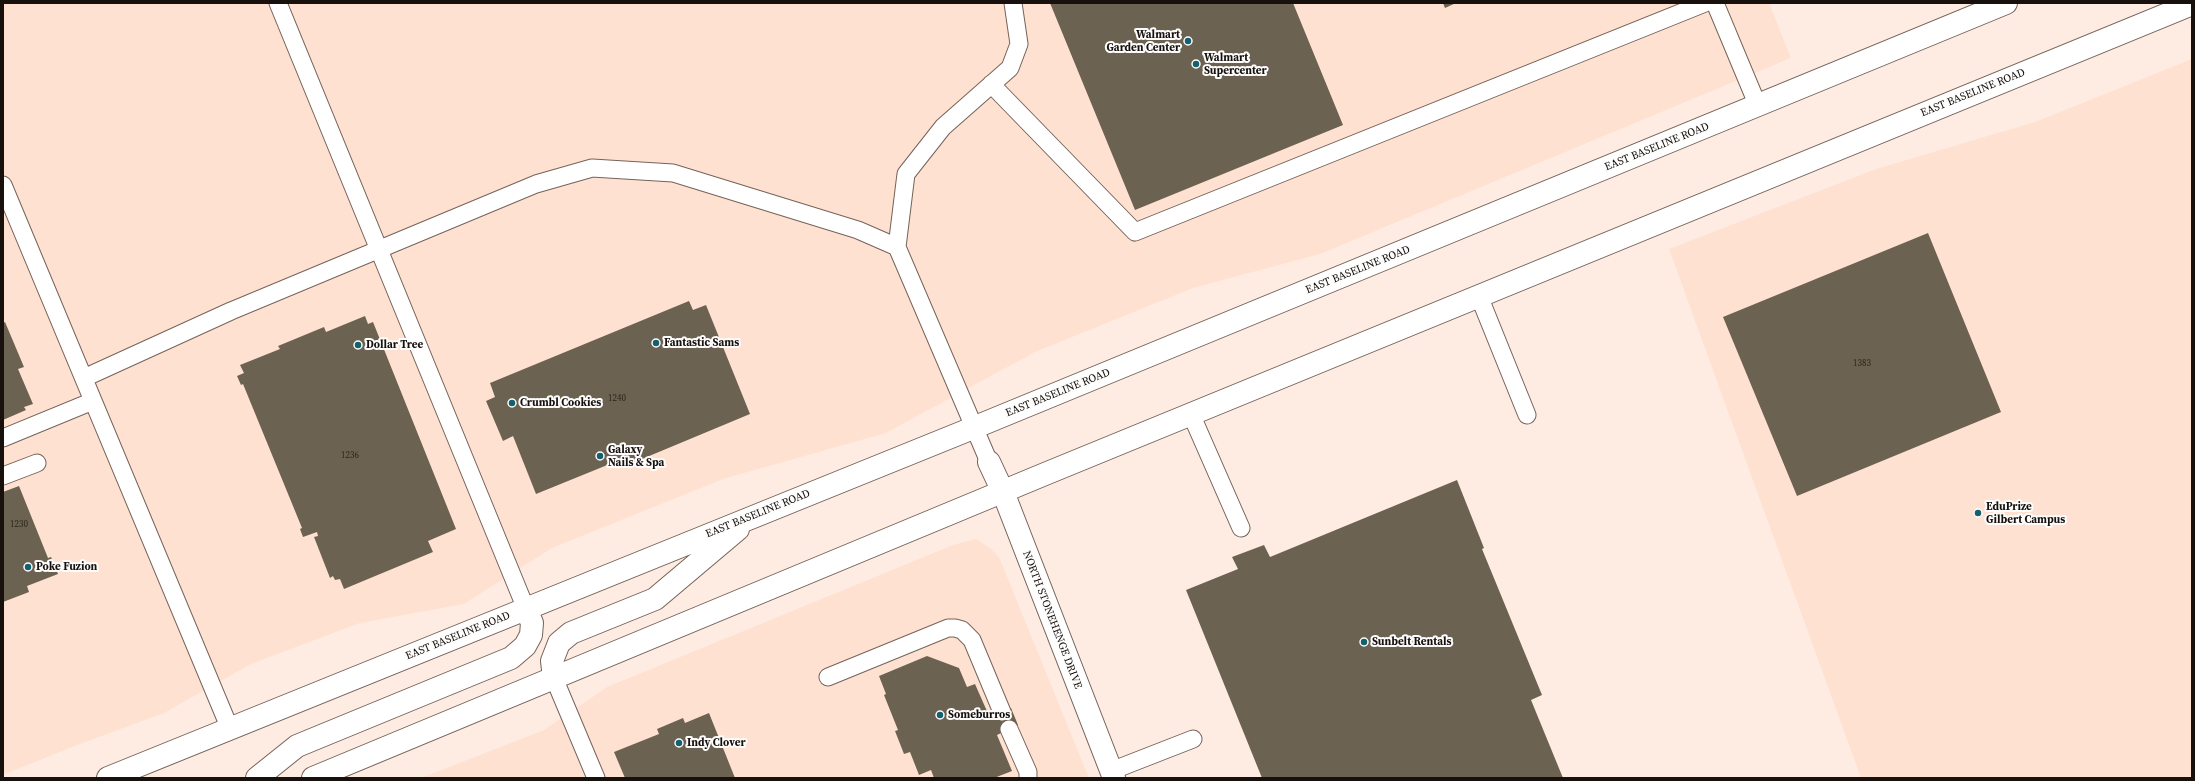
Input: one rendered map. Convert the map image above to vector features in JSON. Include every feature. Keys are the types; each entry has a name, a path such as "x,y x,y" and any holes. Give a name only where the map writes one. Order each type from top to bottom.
{"main road":[{"name":"EAST BASELINE ROAD","path":"108,778 973,428 2006,3"},
{"name":"EAST BASELINE ROAD","path":"313,778 1191,414 2192,4"},
{"name":"NORTH STONEHENGE DRIVE","path":"989,462 1003,492 1112,775"},
{"path":"554,678 552,661 559,642 571,634 654,599 753,516"},
{"path":"257,778 297,746 511,658 525,646 531,635 532,623 526,609"}],"lane":[{"path":"278,3 526,609"},
{"path":"989,462 973,428 897,247 906,174 943,127 1010,68 1019,44 1013,3"},
{"path":"991,84 1135,232 1705,3"},
{"path":"1715,3 1758,106"},
{"path":"84,378 231,311 536,184 592,168 673,172 858,230 897,247"},
{"path":"3,185 230,729"},
{"path":"1480,296 1527,415"},
{"path":"3,438 93,401"},
{"path":"1191,414 1241,528"},
{"path":"3,476 37,463"},
{"path":"828,677 948,628 955,628 962,630 972,640 1002,712"},
{"path":"554,678 596,778"},
{"path":"1009,729 1028,772 1028,778"},
{"path":"1112,775 1194,739"}],"shaded area":[{"path":"3,3 1769,3 1791,58 1320,254 1193,288 1035,352 886,433 723,479 552,548 464,604 360,623 251,664 164,713 72,747 3,775"},
{"name":"EduPrize Gilbert Campus","path":"2192,59 2192,778 1861,778 1669,249 1876,169 2035,122"},
{"path":"976,539 990,548 999,557 1089,778 421,778 544,730 607,687 953,545"}],"building":[{"name":"Walmart Supercenter","path":"1050,3 1293,3 1343,125 1135,210"},
{"path":"1443,3 1456,3 1445,8"},
{"path":"1928,233 2001,412 1797,496 1723,317"},
{"path":"689,301 693,310 706,305 750,414 630,464 627,457 536,494 513,436 503,441 486,401 495,397 490,383"},
{"path":"365,316 368,324 373,322 456,529 428,541 433,552 344,589 340,579 335,580 333,576 330,578 314,537 318,536 317,532 303,537 300,529 302,528 243,384 241,385 237,376 244,373 240,365 280,349 278,346 324,327 326,332"},
{"path":"5,322 24,367 18,369 33,404 24,407 26,410 3,420 3,323"},
{"name":"Sunbelt Rentals","path":"1457,480 1484,548 1482,549 1542,695 1531,700 1563,778 1262,778 1186,590 1238,569 1232,557 1264,545 1270,557"},
{"path":"19,486 48,558 51,557 58,574 27,586 29,592 3,602 3,492"},
{"name":"Someburros","path":"927,656 959,668 967,687 975,684 990,718 1011,708 1018,725 997,735 1012,771 994,778 934,778 931,770 919,775 910,752 904,754 895,731 898,730 884,695 886,694 879,676"},
{"name":"Indy Clover","path":"709,713 735,778 625,778 614,752 659,734 657,729 683,718 685,723"}],"place":[{"name":"Walmart Garden Center","path":"1188,41"},
{"name":"Walmart Supercenter","path":"1196,64"},
{"name":"Fantastic Sams","path":"656,343"},
{"name":"Dollar Tree","path":"358,345"},
{"name":"Crumbl Cookies","path":"512,403"},
{"name":"Galaxy Nails & Spa","path":"600,456"},
{"name":"EduPrize Gilbert Campus","path":"1978,513"},
{"name":"Poke Fuzion","path":"28,567"},
{"name":"Sunbelt Rentals","path":"1364,642"},
{"name":"Someburros","path":"940,715"},
{"name":"Indy Clover","path":"679,743"}]}
